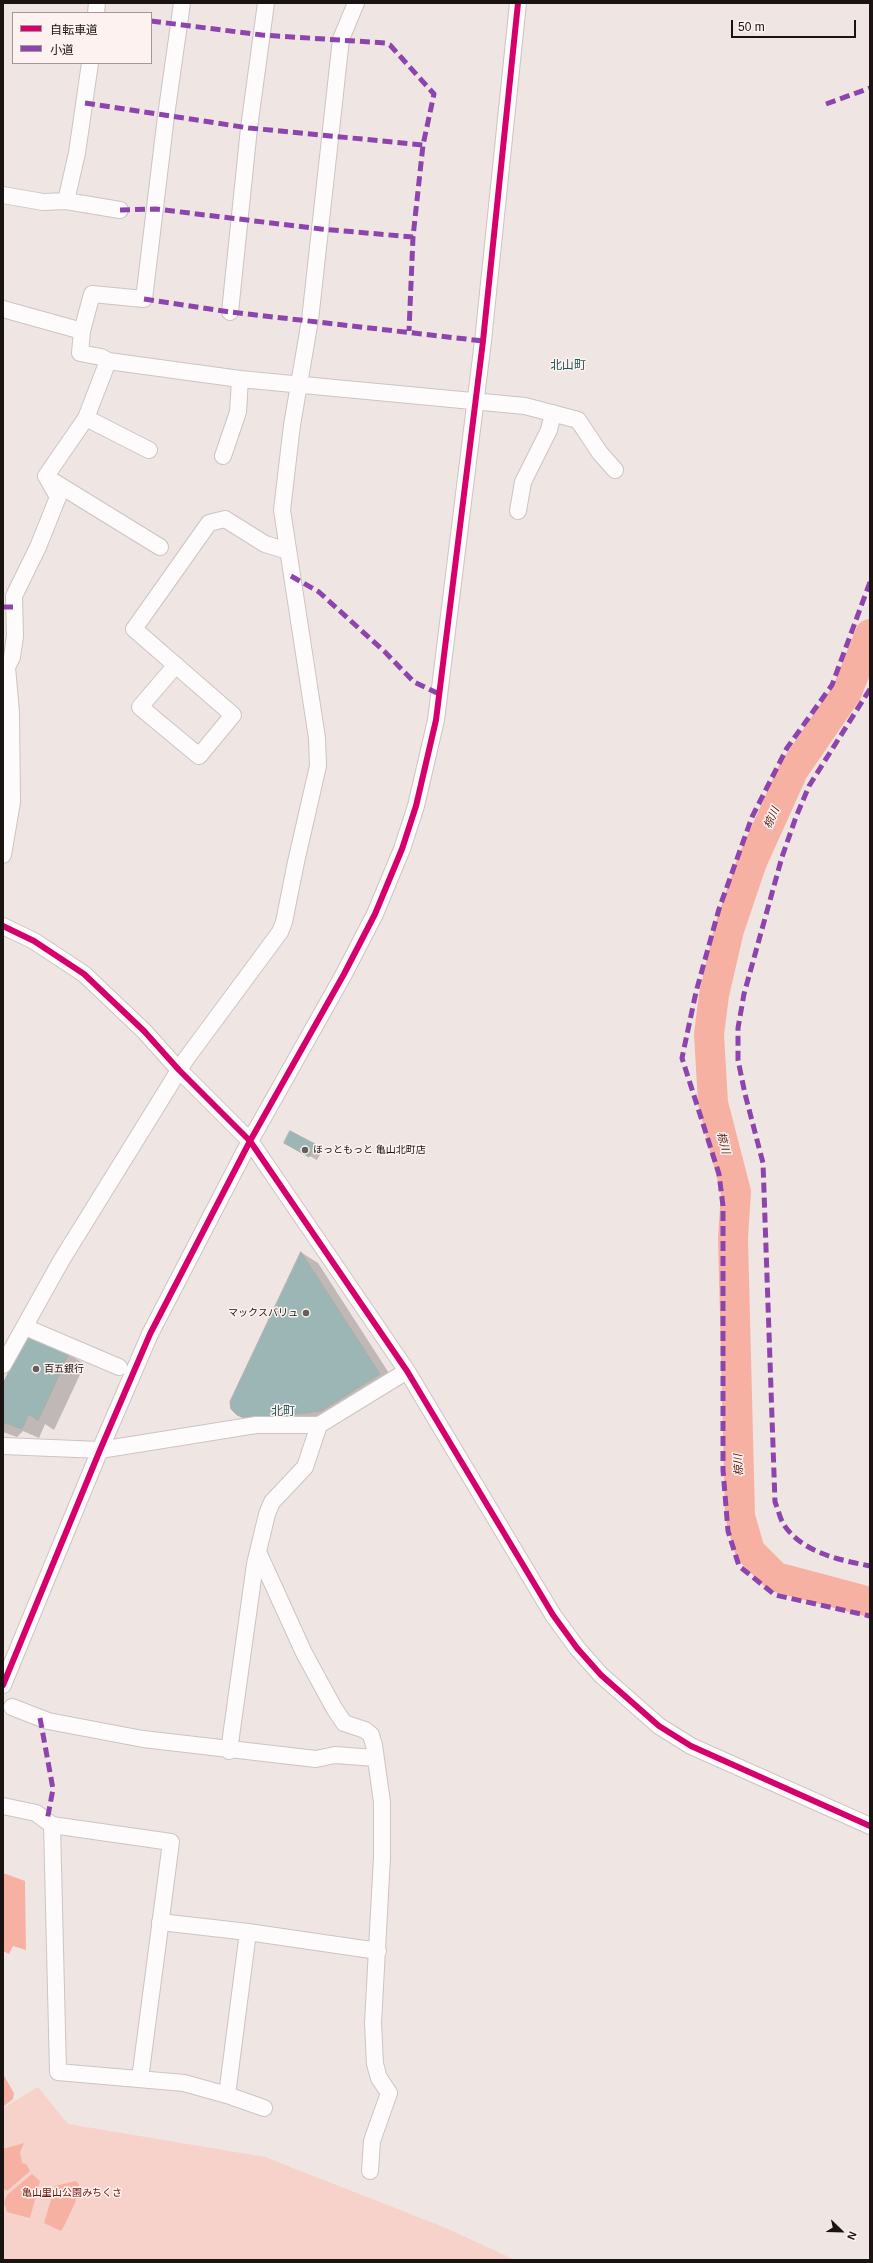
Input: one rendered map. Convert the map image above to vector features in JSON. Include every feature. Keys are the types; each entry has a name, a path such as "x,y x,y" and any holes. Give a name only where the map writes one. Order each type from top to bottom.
{"street":[{"path":"182,3 166,116 144,299 92,294 82,331 80,353 101,357 108,361 240,379 525,406 578,420 600,453 615,470"},
{"path":"230,312 249,128 266,3"},
{"path":"3,1365 65,1254 179,1070 280,932 284,922 318,766 317,738 282,510 292,425 310,320 342,39 356,3"},
{"path":"3,1684 150,1334 250,1141 344,974 375,914 402,849 416,806 436,720 476,401 518,3"},
{"path":"66,201 77,153 90,64"},
{"path":"3,195 43,202 66,201 120,210"},
{"path":"3,310 82,331"},
{"path":"46,476 86,418 108,361"},
{"path":"223,456 238,412 240,379"},
{"path":"518,511 523,482 549,430 553,413"},
{"path":"86,418 149,450"},
{"path":"46,476 160,547"},
{"path":"3,855 12,802 11,713 7,667 12,657 15,636 14,596 38,547 58,496 46,476"},
{"path":"176,665 140,707 198,756 233,715 176,665 134,629 209,523 225,519 266,544 288,551"},
{"path":"3,926 34,941 84,974 144,1031 179,1070 250,1141 407,1371 553,1615 573,1644 601,1675 659,1726 690,1746 870,1826"},
{"path":"25,1327 119,1367"},
{"path":"3,1446 100,1450 256,1425 319,1425 407,1371"},
{"path":"230,1751 255,1564 259,1554 272,1502 305,1467 319,1425"},
{"path":"259,1554 304,1653 334,1708 344,1722 365,1730 371,1735 382,1802 382,1872 373,2023 375,2064 379,2078 389,2093 372,2141 370,2171"},
{"path":"12,1707 48,1721 143,1739 230,1751 316,1759 335,1755 375,1758"},
{"path":"3,1806 36,1813 52,1826 171,1842 140,2079"},
{"path":"52,1826 58,2072 184,2084 227,2095 264,2108"},
{"path":"160,1922 248,1932 378,1952"},
{"path":"227,2095 248,1932"}],"green space":[{"name":"亀山里山公園みちくさ","path":"38,2087 68,2124 265,2157 446,2228 515,2260 3,2260 3,2108"}],"shaded area":[{"path":"3,1873 25,1881 26,1950 13,1946 9,1954 3,1951"},
{"path":"3,2074 14,2093 13,2099 3,2107"},
{"path":"24,2143 20,2152 22,2163 26,2164 30,2171 7,2191 3,2188 3,2149"},
{"path":"32,2174 40,2181 30,2218 7,2212 4,2202 8,2194"},
{"path":"76,2181 79,2184 75,2203 61,2231 44,2223 55,2186"}],"building":[{"name":"ほっともっと 亀山北町店","path":"290,1131 315,1144 309,1157 284,1143"},
{"name":"マックスバリュ","path":"301,1252 380,1374 321,1411 249,1420 237,1415 231,1409 230,1402"},
{"name":"百五銀行","path":"26,1337 69,1353 38,1421 29,1414 22,1429 6,1423 3,1426 3,1384"}],"waterway":[{"name":"椋川","path":"870,634 847,692 793,771 752,862 729,930 714,995 709,1034 713,1103 736,1192 733,1238 740,1516 750,1551 776,1577 870,1602"}],"marked path":[{"path":"152,21 262,35 385,43 390,45 434,94 423,145 413,237 409,331"},
{"path":"826,104 870,88"},
{"path":"85,103 249,128 423,145"},
{"path":"120,210 156,209 321,229 413,237"},
{"path":"144,299 230,312 483,341"},
{"path":"291,576 319,592 385,652 414,682 439,694"},
{"path":"870,582 832,685 787,748 752,817 719,909 696,992 682,1058 719,1174 723,1206 723,1470 728,1531 739,1566 775,1595 870,1616"},
{"path":"3,607 15,607"},
{"path":"870,689 809,786 796,817 782,857 744,994 738,1028 738,1060 745,1094 763,1163 775,1502 784,1525 792,1535 801,1542 823,1554 870,1566"},
{"path":"40,1718 53,1789 47,1821"}],"cycle path":[{"path":"3,1685 100,1450 150,1334 250,1141 344,974 375,914 402,849 416,806 436,720 483,341 518,3"},
{"path":"3,926 34,941 84,974 144,1031 179,1070 250,1141 407,1371 553,1615 577,1648 601,1675 659,1726 691,1746 870,1826"}],"place":[{"name":"ほっともっと 亀山北町店","path":"305,1150"},
{"name":"マックスバリュ","path":"306,1313"},
{"name":"百五銀行","path":"36,1369"}],"district":[{"name":"北山町","path":"568,366"},
{"name":"北町","path":"283,1412"}]}
